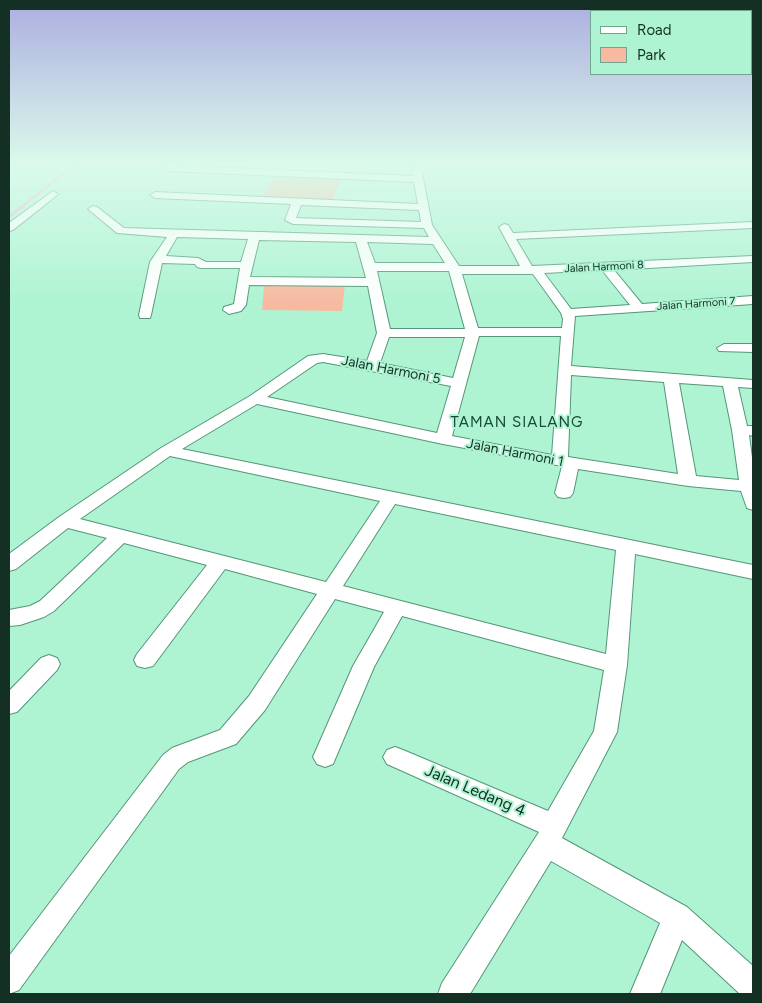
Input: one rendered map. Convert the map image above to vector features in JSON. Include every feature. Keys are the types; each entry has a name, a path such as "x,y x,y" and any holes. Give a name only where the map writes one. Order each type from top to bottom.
{"street":[{"path":"9,228 33,210"},
{"path":"94,210 121,231 254,237 360,239 402,254"},
{"path":"294,210 290,220 293,221 427,225"},
{"path":"424,210 427,225 439,241 454,269 473,333 443,439"},
{"path":"738,213 753,225"},
{"path":"564,494 566,462 564,370 569,319 567,312 532,270 507,231 753,225"},
{"path":"145,315 157,259 174,234"},
{"path":"229,310 240,305 246,265 254,237"},
{"path":"360,239 370,266 384,333 372,366"},
{"path":"370,266 439,241"},
{"name":"Jalan Harmoni 8","path":"402,254 454,269 532,270 753,259"},
{"path":"157,259 200,261 201,265 246,265"},
{"path":"606,267 639,308"},
{"path":"243,281 374,282"},
{"name":"Jalan Harmoni 7","path":"567,312 753,300"},
{"path":"384,333 568,332"},
{"path":"724,348 753,348"},
{"name":"Jalan Harmoni 5","path":"255,399 310,360 323,358 459,383"},
{"path":"564,370 753,384"},
{"path":"671,379 688,481"},
{"path":"730,383 747,430 753,504"},
{"path":"9,564 65,521 167,451 255,399"},
{"name":"Jalan Harmoni 1","path":"255,399 443,439 566,462 688,481 751,487"},
{"path":"167,451 753,572"},
{"path":"9,980 171,762 185,753 224,739 235,730 257,703 391,497"},
{"path":"65,521 616,665"},
{"path":"9,618 28,614 47,606 120,536"},
{"path":"453,994 551,835 605,732 616,665 626,546"},
{"path":"145,660 220,562"},
{"path":"325,757 364,666 396,608"},
{"path":"9,705 49,664"},
{"name":"Jalan Ledang 4","path":"395,757 551,835 677,917 753,986"},
{"path":"645,994 677,917"}],"green space":[{"path":"345,285 342,311 262,310 264,286"}],"waterway":[{"path":"9,217 18,210"}],"district":[{"name":"TAMAN SIALANG","path":"517,423"}]}
